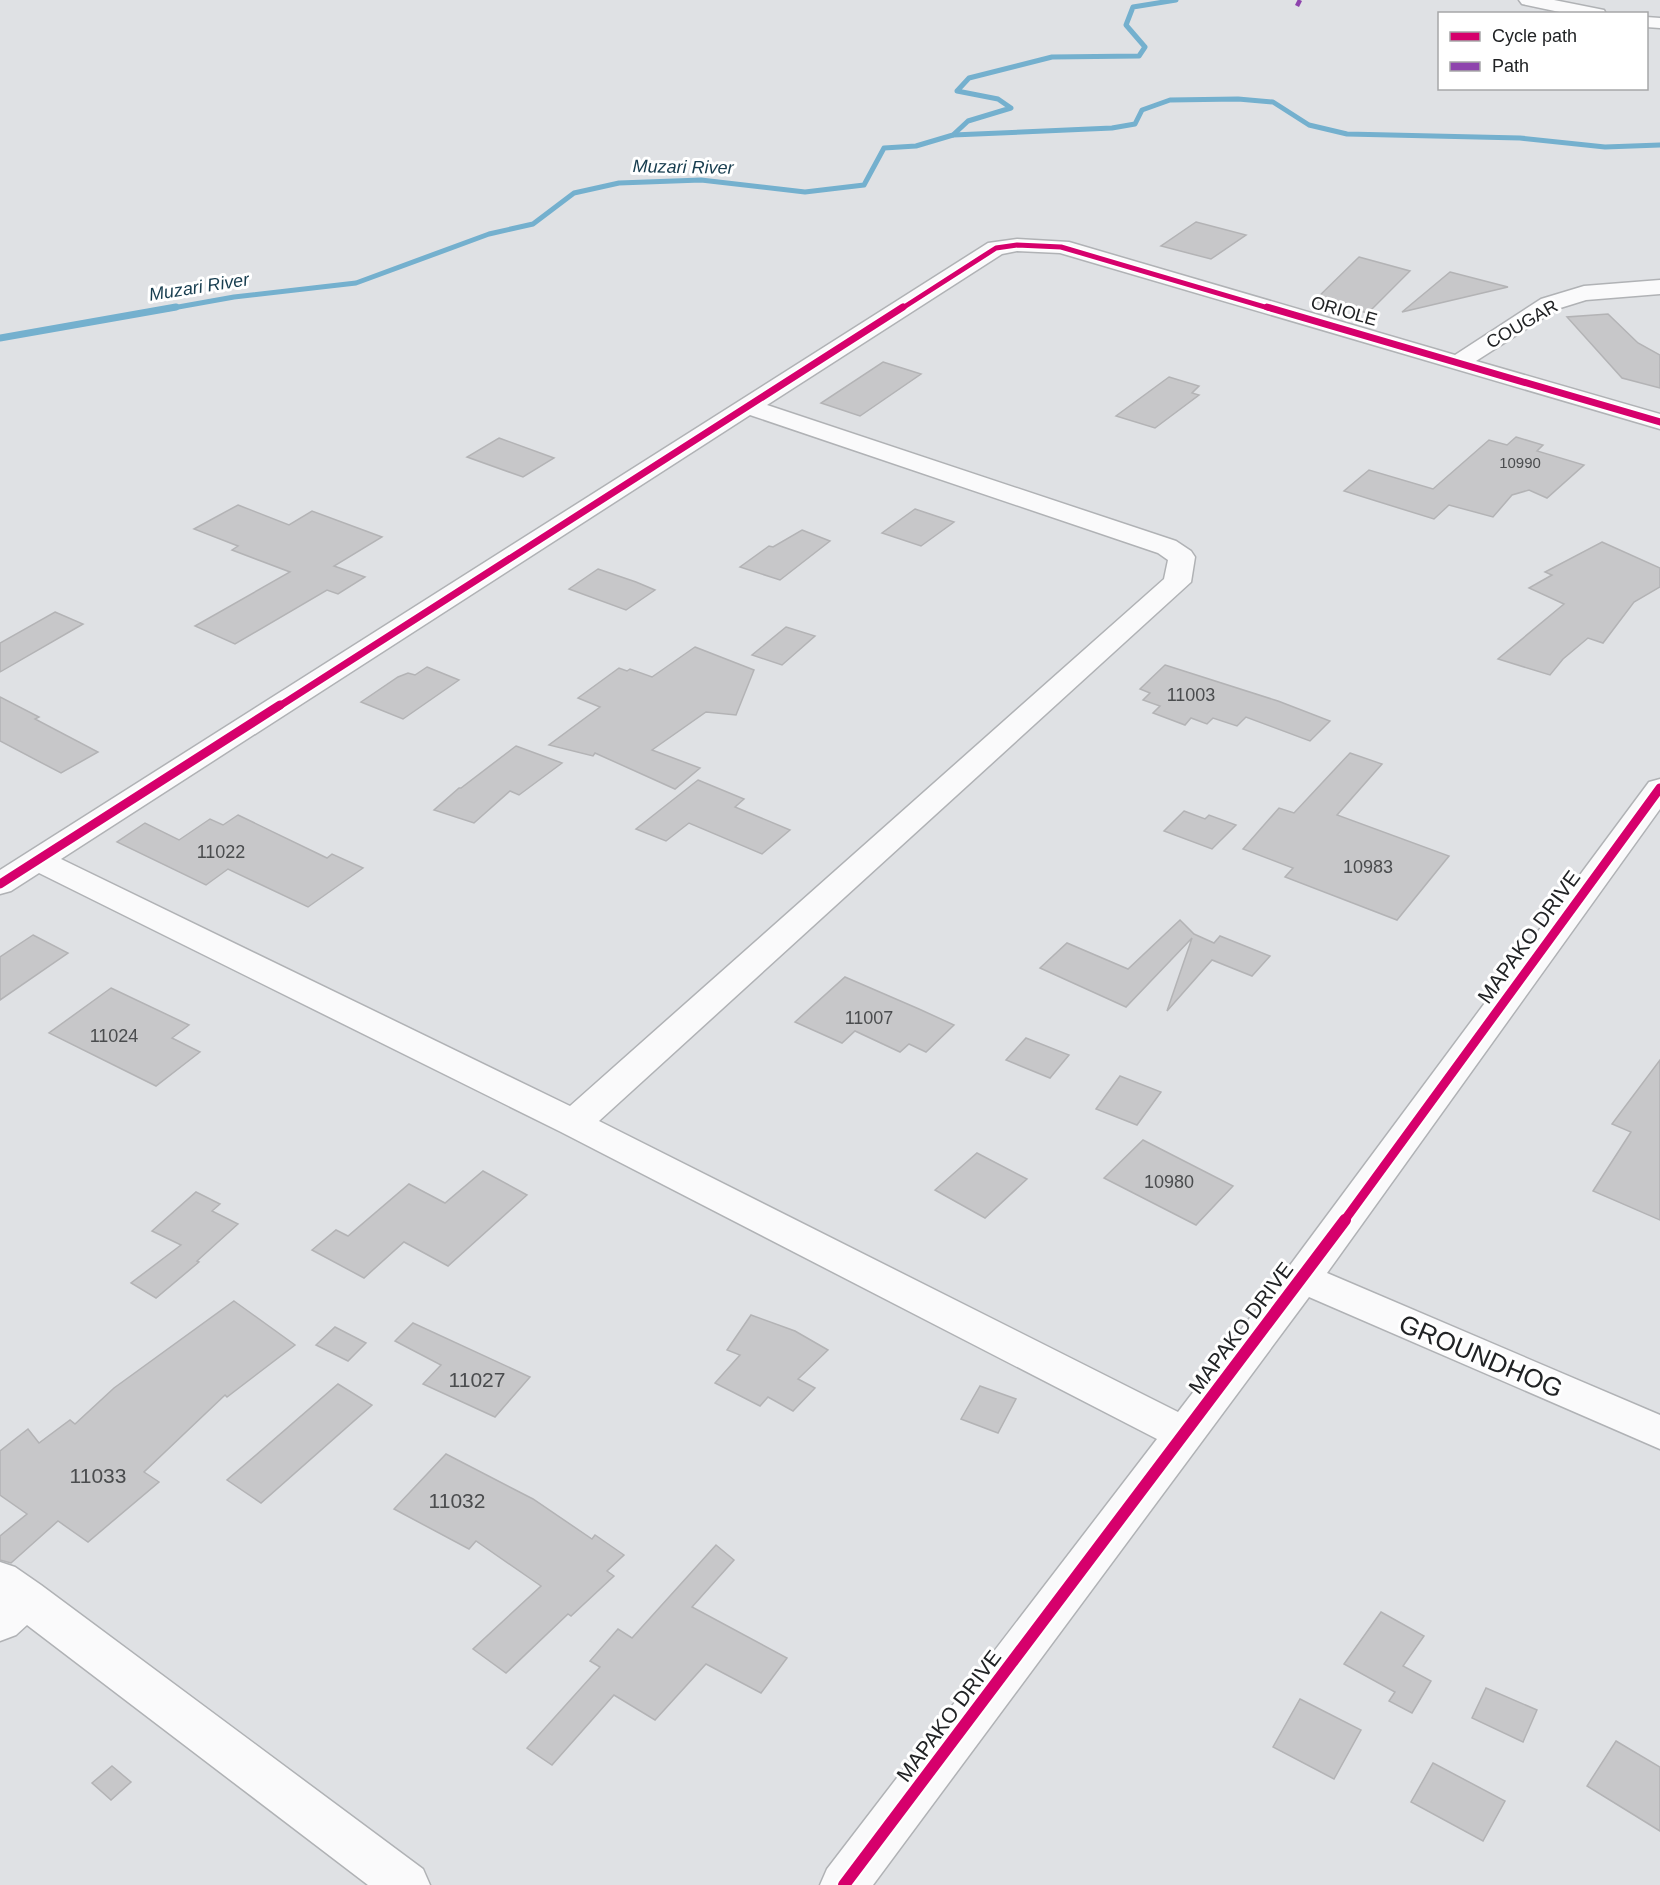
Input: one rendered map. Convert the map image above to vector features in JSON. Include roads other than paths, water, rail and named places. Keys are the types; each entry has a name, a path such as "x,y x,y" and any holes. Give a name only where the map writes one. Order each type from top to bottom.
{"street":[{"path":"1530,1 1588,12"},
{"name":"ORIOLE","path":"0,884 996,248 1017,245 1061,247 1660,422"},
{"name":"COUGAR","path":"1459,362 1549,304 1584,293 1660,287"},
{"path":"574,1123 1177,582 1182,557 1167,547 749,407"},
{"name":"MAPAKO DRIVE","path":"844,1885 1302,1278 1660,788"},
{"path":"37,860 574,1123 1184,1434"},
{"name":"GROUNDHOG","path":"1302,1278 1660,1433"},
{"path":"9,1600 406,1885"}],"waterway":[{"name":"Muzari River","path":"953,135 968,121 1011,108 998,99 957,91 969,78 1052,57 1139,56 1145,47 1126,25 1133,7 1176,0"},
{"path":"953,135 1112,128 1135,124 1142,110 1170,100 1238,99 1273,102 1309,125 1347,134 1520,138 1605,147 1660,145"},
{"name":"Muzari River","path":"167,309 234,297 356,283 489,234 533,224 574,193 619,183 701,180 805,192 864,185 884,148 916,146 953,135"},
{"name":"Muzari River","path":"0,338 176,307"}]}
